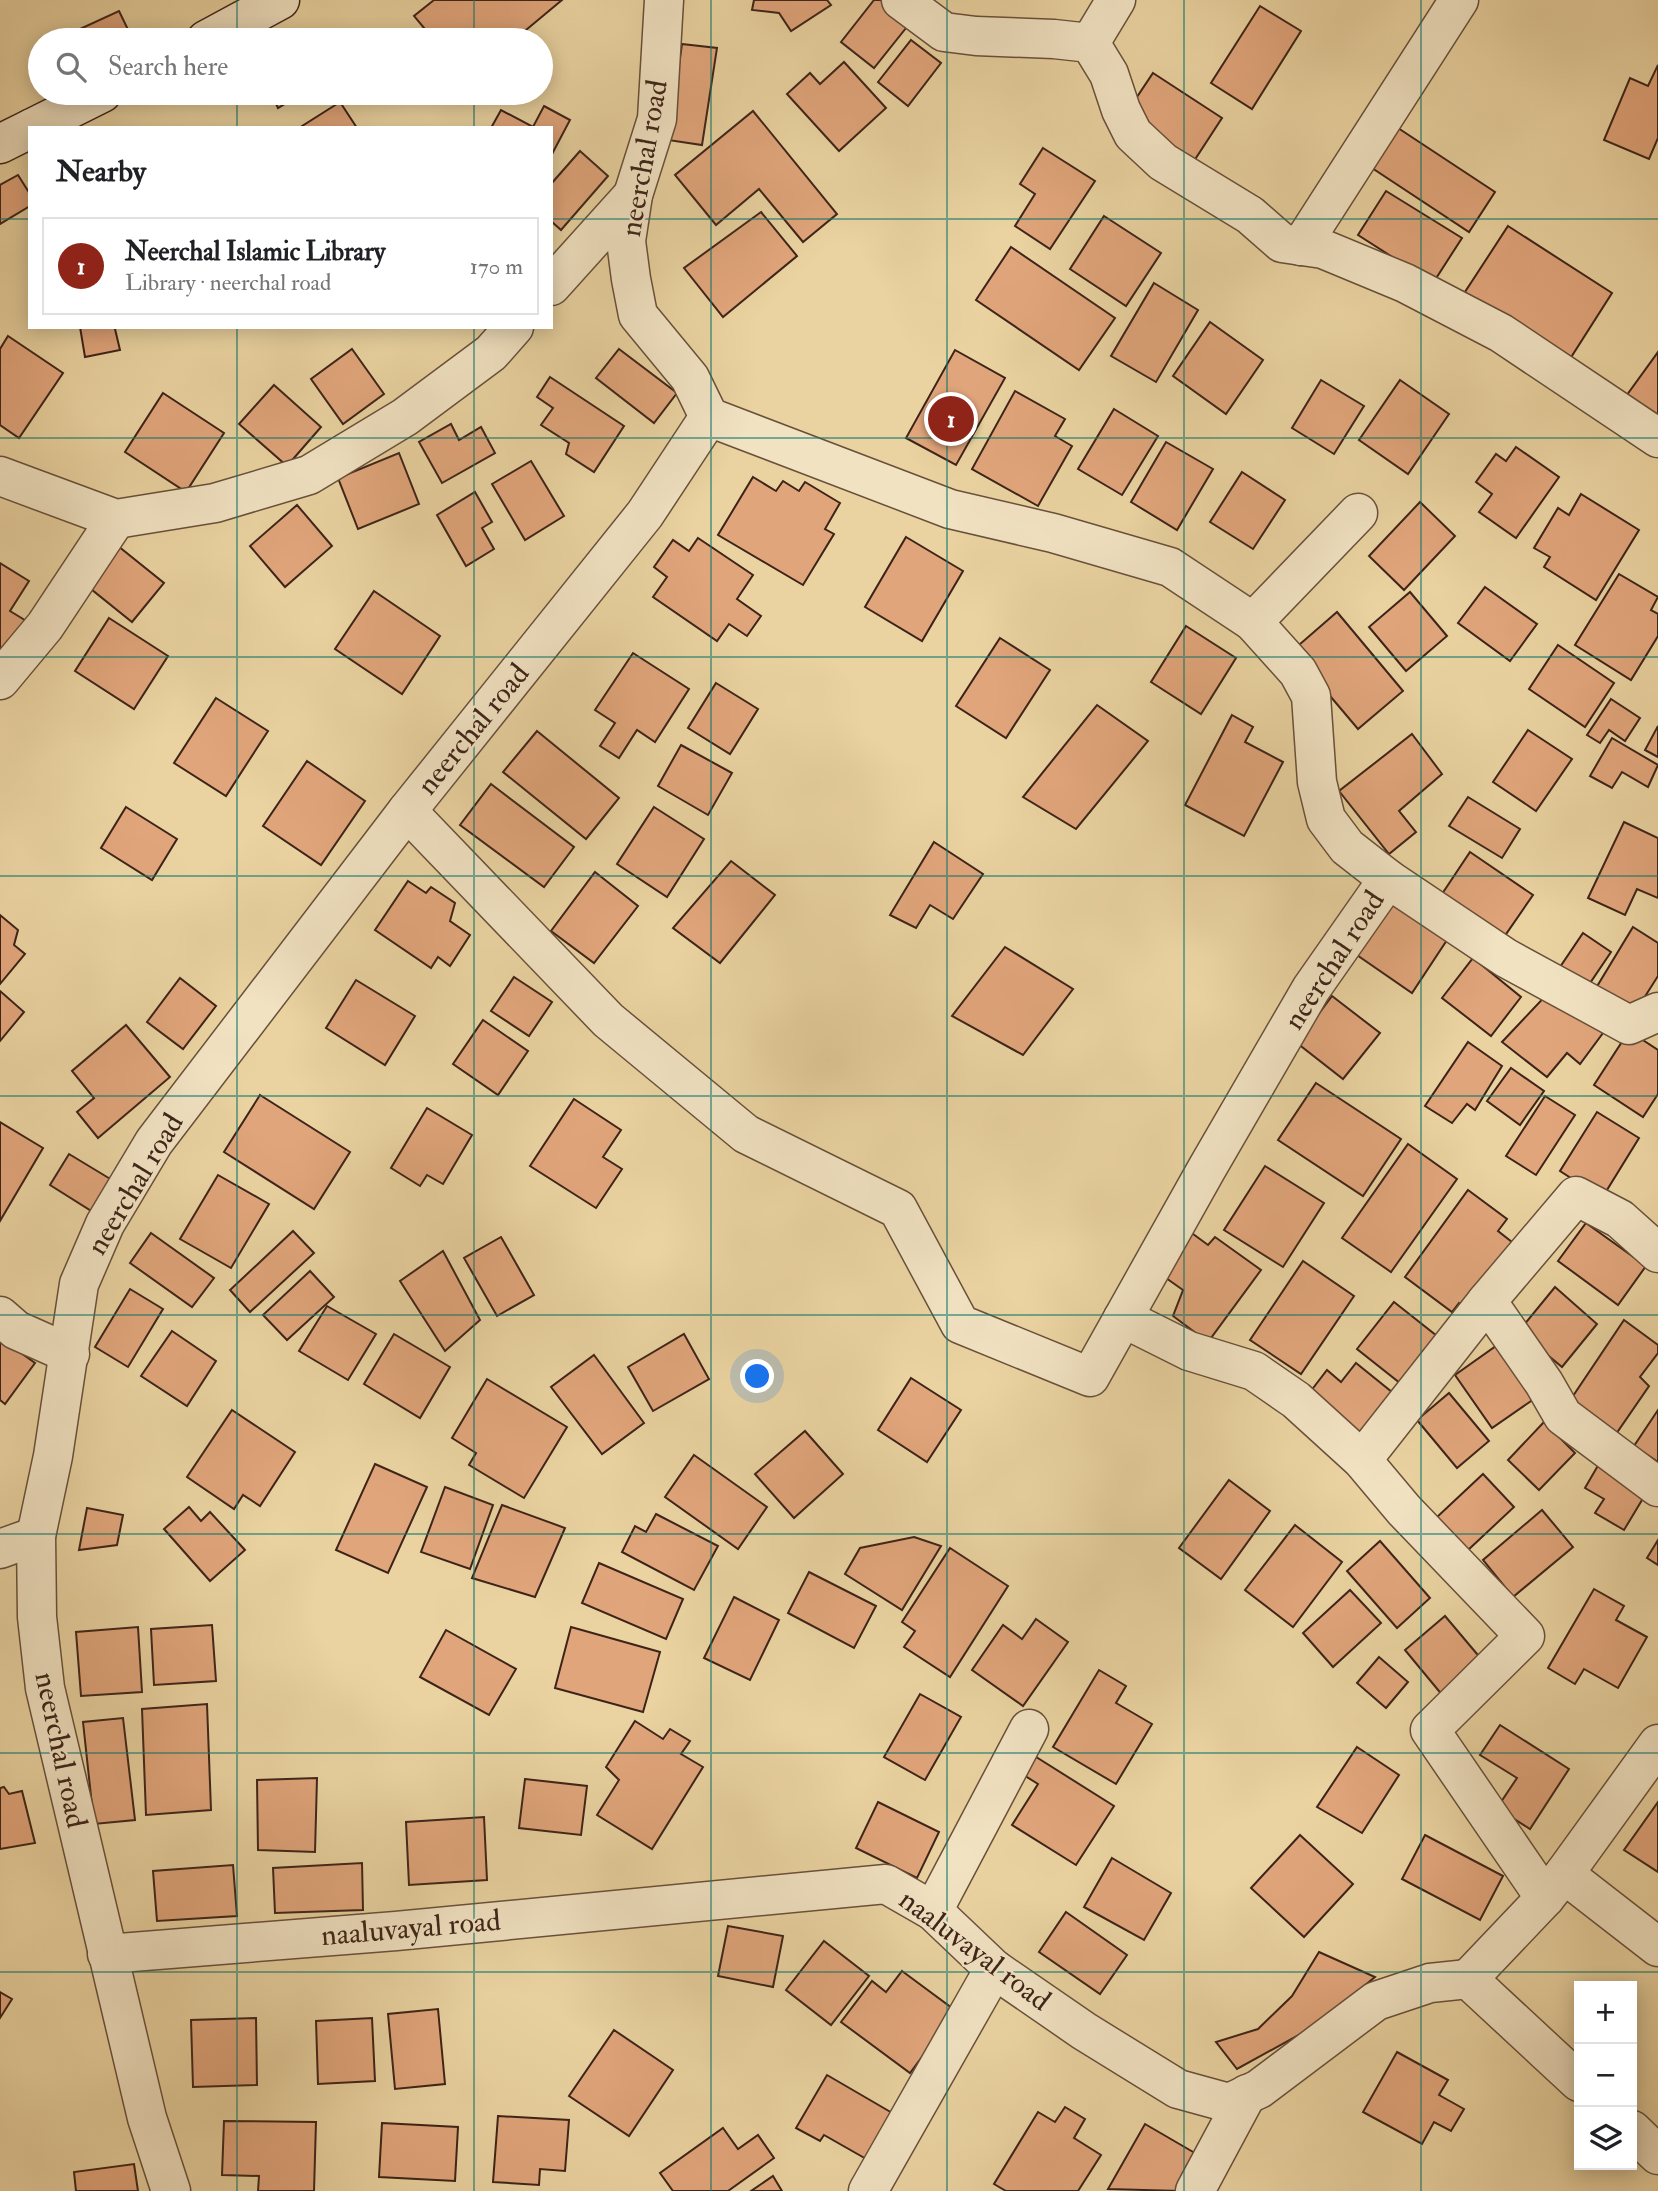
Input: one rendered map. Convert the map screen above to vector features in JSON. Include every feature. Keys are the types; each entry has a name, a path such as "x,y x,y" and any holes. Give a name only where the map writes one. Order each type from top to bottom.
{"street":[{"path":"228,28 280,0"},
{"name":"neerchal road","path":"407,811 608,1020 746,1135 898,1209 960,1324 1090,1377 1311,989 1388,879 1348,847 1326,819 1317,782 1311,696 1298,672 1253,622 1170,568 1053,533 950,509 709,417 690,378 638,315 626,240 634,195 657,119 664,0"},
{"path":"901,0 944,32 1090,43"},
{"path":"1090,43 1116,0"},
{"path":"1301,246 1459,0"},
{"path":"1090,43 1109,74 1121,110 1133,134 1163,162 1250,215 1282,243 1323,249 1405,283 1501,333 1658,439"},
{"path":"35,126 78,105"},
{"path":"0,144 28,130"},
{"path":"553,284 634,195"},
{"path":"0,476 116,519 215,503 309,475 405,417 491,353 512,329"},
{"name":"neerchal road","path":"171,2191 147,2118 44,1688 37,1617 36,1536 70,1354 79,1284 105,1224 154,1142 407,811 645,514 709,417"},
{"path":"1253,622 1359,513"},
{"path":"0,680 45,626 116,519"},
{"path":"1388,879 1506,958 1629,1025 1658,1012"},
{"path":"1362,1460 1487,1301 1576,1196 1620,1219 1658,1253"},
{"path":"1487,1301 1544,1383 1563,1416 1658,1487"},
{"path":"0,1316 16,1330 70,1354"},
{"path":"1124,1318 1189,1351 1254,1371 1296,1400 1362,1460 1404,1510 1525,1636 1430,1730 1555,1886 1658,1947"},
{"path":"0,1549 36,1536"},
{"path":"933,1911 1029,1729"},
{"path":"1574,2077 1468,1979 1555,1886 1658,1744"},
{"name":"naaluvayal road","path":"107,1954 396,1931 886,1884 933,1911 994,1969 1084,2031 1178,2089 1229,2103 1259,2089 1376,2001 1430,1983 1468,1979"},
{"path":"868,2191 994,1969"},
{"path":"1195,2191 1247,2094"},
{"path":"1637,2135 1658,2155"}],"building":[{"path":"434,0 562,0 528,28 424,28 414,16"},
{"path":"754,0 827,0 831,5 791,31 779,13 752,10"},
{"path":"874,0 881,0 910,23 874,68 841,42"},
{"path":"1260,6 1301,31 1252,109 1211,83"},
{"path":"119,11 127,28 82,28"},
{"path":"911,40 941,63 908,106 878,82"},
{"path":"682,44 717,48 702,145 668,140"},
{"path":"844,62 886,108 839,151 787,94 810,73 820,84"},
{"path":"1658,65 1658,138 1649,159 1604,140 1630,78 1648,86"},
{"path":"1153,73 1222,118 1192,164 1141,130 1133,103"},
{"path":"335,105 342,105 356,126 302,126"},
{"path":"544,106 570,120 553,152 553,126 534,126"},
{"path":"501,110 531,126 492,126"},
{"path":"753,111 837,214 803,242 759,189 716,225 675,175"},
{"path":"1398,128 1495,192 1469,232 1372,168"},
{"path":"1043,148 1095,181 1050,249 1015,226 1035,194 1020,184"},
{"path":"580,151 608,176 561,230 553,223 553,182"},
{"path":"18,175 28,191 28,207 0,224 0,185"},
{"path":"1386,191 1462,238 1433,283 1358,235"},
{"path":"761,212 797,256 723,317 684,268"},
{"path":"1104,216 1161,253 1126,306 1070,269"},
{"path":"1508,226 1612,293 1568,362 1463,295"},
{"path":"1011,247 1115,318 1079,370 976,300"},
{"path":"1154,283 1198,310 1156,382 1111,356"},
{"path":"1210,322 1263,360 1226,414 1173,376"},
{"path":"80,329 115,329 120,350 85,357"},
{"path":"8,336 63,373 19,438 0,425 0,349"},
{"path":"352,349 384,394 343,424 311,379"},
{"path":"619,349 677,393 654,423 596,378"},
{"path":"955,350 1005,378 956,465 906,438"},
{"path":"1658,352 1658,423 1624,399"},
{"path":"550,377 624,426 594,472 566,454 569,443 541,425 553,408 537,397"},
{"path":"1321,380 1364,406 1334,454 1292,428"},
{"path":"1400,380 1449,414 1408,474 1359,440"},
{"path":"274,385 321,427 287,466 239,424"},
{"path":"1015,391 1065,419 1055,436 1072,446 1038,506 972,469"},
{"path":"163,393 224,433 186,492 125,452"},
{"path":"1114,409 1158,436 1122,495 1078,469"},
{"path":"451,424 459,440 481,427 495,453 442,483 419,442"},
{"path":"1166,442 1213,469 1177,530 1131,502"},
{"path":"1516,447 1559,477 1516,538 1479,512 1492,494 1476,482 1496,454 1506,461"},
{"path":"399,453 419,504 358,529 338,478"},
{"path":"531,461 564,516 525,540 492,484"},
{"path":"1242,472 1285,500 1253,549 1210,522"},
{"path":"753,477 776,491 783,481 799,491 805,482 840,503 825,529 834,534 803,585 718,535"},
{"path":"475,492 492,522 482,528 494,549 466,566 437,515"},
{"path":"1581,494 1639,530 1596,600 1544,567 1550,557 1534,548 1558,508 1569,515"},
{"path":"1420,502 1455,536 1404,590 1369,556"},
{"path":"297,505 332,546 285,587 250,546"},
{"path":"906,537 963,571 922,641 865,607"},
{"path":"698,538 753,575 737,599 761,616 747,636 729,624 717,641 653,597 667,577 654,567 673,540 689,551"},
{"path":"118,546 164,583 132,622 86,585"},
{"path":"0,563 29,581 10,611 28,622 0,665"},
{"path":"1619,574 1658,597 1651,610 1658,614 1658,636 1631,680 1575,645"},
{"path":"1485,587 1537,624 1510,661 1458,623"},
{"path":"374,591 440,636 402,694 335,649"},
{"path":"1410,592 1447,636 1406,671 1369,627"},
{"path":"1337,612 1403,691 1358,729 1292,651"},
{"path":"109,618 168,656 134,709 75,671"},
{"path":"1186,626 1236,658 1201,714 1151,682"},
{"path":"1000,638 1050,670 1006,738 956,706"},
{"path":"1558,645 1614,683 1585,727 1529,689"},
{"path":"633,653 689,689 655,742 637,730 619,758 600,746 615,723 595,710"},
{"path":"716,683 758,709 730,754 688,728"},
{"path":"216,698 268,731 226,796 174,763"},
{"path":"1611,699 1640,718 1625,741 1609,730 1600,743 1587,735"},
{"path":"1097,705 1148,741 1076,829 1023,797"},
{"path":"1232,715 1253,727 1245,742 1283,762 1244,836 1185,805"},
{"path":"1658,726 1658,757 1645,750"},
{"path":"1528,730 1572,759 1536,811 1493,782"},
{"path":"537,731 619,798 586,839 503,772"},
{"path":"1412,734 1442,774 1399,811 1416,832 1389,854 1339,791"},
{"path":"1612,738 1658,765 1648,787 1622,772 1612,788 1590,776"},
{"path":"681,745 732,773 708,815 658,786"},
{"path":"307,761 365,801 321,865 263,826"},
{"path":"491,784 574,847 544,887 460,825"},
{"path":"1468,797 1520,829 1502,858 1449,826"},
{"path":"126,807 177,839 152,880 101,848"},
{"path":"654,807 704,839 667,897 617,864"},
{"path":"1624,822 1658,838 1658,898 1637,889 1625,915 1588,898"},
{"path":"934,842 983,874 953,919 930,905 916,928 890,915"},
{"path":"1470,852 1533,895 1504,937 1442,894"},
{"path":"731,861 775,895 720,963 673,928"},
{"path":"595,872 638,906 594,963 551,931"},
{"path":"408,881 426,893 431,887 455,903 450,921 470,935 450,966 438,957 431,968 375,930"},
{"path":"1389,901 1447,940 1412,993 1354,953"},
{"path":"0,915 18,930 14,945 25,954 0,984"},
{"path":"1633,927 1658,943 1658,976 1632,1017 1593,993"},
{"path":"1583,933 1611,952 1586,989 1558,970"},
{"path":"1005,947 1073,989 1023,1055 952,1016"},
{"path":"1473,958 1521,997 1491,1036 1442,998"},
{"path":"514,977 552,1002 529,1036 491,1011"},
{"path":"180,978 216,1006 183,1049 147,1022"},
{"path":"356,980 415,1016 385,1065 326,1028"},
{"path":"0,991 24,1012 0,1041"},
{"path":"1550,991 1603,1033 1580,1064 1567,1053 1547,1077 1502,1042"},
{"path":"1332,996 1380,1033 1343,1079 1297,1043"},
{"path":"483,1020 528,1051 498,1095 453,1064"},
{"path":"126,1025 170,1077 98,1138 77,1112 94,1098 72,1071"},
{"path":"1629,1031 1658,1050 1658,1094 1643,1117 1594,1085"},
{"path":"1468,1042 1502,1066 1475,1110 1467,1104 1452,1123 1425,1106"},
{"path":"1511,1068 1544,1091 1520,1125 1487,1101"},
{"path":"1316,1083 1401,1139 1363,1196 1278,1140"},
{"path":"260,1095 350,1152 314,1209 224,1152"},
{"path":"1545,1096 1575,1115 1536,1175 1506,1156"},
{"path":"574,1099 621,1130 603,1157 622,1169 596,1208 530,1166"},
{"path":"427,1108 472,1135 443,1184 427,1175 420,1186 391,1168"},
{"path":"1597,1112 1639,1138 1602,1198 1560,1171"},
{"path":"0,1122 43,1148 0,1221"},
{"path":"1408,1144 1457,1179 1391,1272 1342,1238"},
{"path":"69,1154 112,1180 93,1212 50,1185"},
{"path":"1265,1166 1324,1203 1283,1267 1224,1230"},
{"path":"218,1175 269,1204 231,1268 180,1239"},
{"path":"1468,1190 1507,1219 1498,1231 1517,1246 1470,1310 1459,1303 1452,1312 1405,1277"},
{"path":"1586,1223 1646,1266 1618,1305 1558,1261"},
{"path":"293,1231 314,1253 250,1312 230,1290"},
{"path":"1189,1231 1208,1245 1215,1237 1261,1270 1208,1342 1173,1316 1183,1290 1159,1273"},
{"path":"151,1233 214,1278 192,1307 130,1263"},
{"path":"501,1237 534,1295 497,1316 464,1258"},
{"path":"443,1251 480,1320 445,1351 400,1281"},
{"path":"1303,1261 1354,1296 1301,1374 1250,1340"},
{"path":"310,1271 334,1297 287,1340 263,1315"},
{"path":"1555,1287 1597,1324 1562,1367 1519,1331"},
{"path":"130,1289 163,1309 128,1367 95,1347"},
{"path":"1394,1302 1442,1340 1405,1387 1357,1349"},
{"path":"327,1306 376,1334 348,1380 299,1351"},
{"path":"1624,1320 1658,1345 1658,1353 1640,1377 1649,1386 1616,1434 1569,1402"},
{"path":"172,1331 216,1361 187,1406 141,1376"},
{"path":"394,1334 450,1367 420,1418 364,1384"},
{"path":"684,1334 709,1379 653,1411 628,1367"},
{"path":"0,1338 35,1363 5,1404 0,1400"},
{"path":"1496,1346 1534,1399 1492,1428 1455,1375"},
{"path":"594,1355 644,1423 602,1454 551,1387"},
{"path":"1356,1363 1398,1397 1364,1440 1307,1396 1327,1370 1341,1382"},
{"path":"911,1378 961,1410 927,1462 878,1430"},
{"path":"487,1379 567,1427 524,1498 469,1465 476,1453 452,1438"},
{"path":"1449,1393 1489,1441 1457,1468 1417,1420"},
{"path":"232,1410 295,1452 260,1506 243,1495 234,1509 187,1477"},
{"path":"1658,1410 1658,1462 1634,1446"},
{"path":"1544,1422 1575,1453 1539,1490 1508,1460"},
{"path":"805,1431 843,1474 794,1518 755,1474"},
{"path":"694,1455 767,1507 738,1549 665,1497"},
{"path":"1600,1462 1648,1490 1624,1530 1595,1513 1604,1499 1585,1488"},
{"path":"375,1464 427,1487 388,1573 336,1550"},
{"path":"1483,1474 1514,1507 1467,1551 1436,1518"},
{"path":"1229,1480 1270,1511 1221,1579 1179,1548"},
{"path":"445,1487 493,1505 470,1569 421,1552"},
{"path":"502,1505 565,1528 535,1597 472,1578"},
{"path":"189,1507 201,1521 210,1512 245,1550 210,1581 164,1529"},
{"path":"87,1508 123,1515 117,1545 79,1550"},
{"path":"1542,1510 1573,1547 1513,1597 1483,1560"},
{"path":"656,1514 718,1546 694,1590 622,1552 635,1526 646,1532"},
{"path":"1295,1525 1342,1562 1293,1627 1245,1590"},
{"path":"914,1537 941,1546 902,1610 845,1574 860,1548"},
{"path":"1658,1540 1658,1565 1647,1558"},
{"path":"1380,1541 1430,1598 1397,1628 1347,1571"},
{"path":"950,1548 1008,1586 950,1677 904,1647 915,1631 902,1622"},
{"path":"599,1563 683,1599 666,1639 582,1603"},
{"path":"809,1572 876,1606 854,1648 788,1613"},
{"path":"1594,1589 1624,1606 1616,1620 1647,1637 1618,1688 1584,1669 1575,1684 1548,1668"},
{"path":"1350,1590 1381,1623 1333,1667 1303,1633"},
{"path":"734,1597 779,1620 750,1680 704,1658"},
{"path":"1445,1616 1488,1667 1448,1702 1405,1650"},
{"path":"1036,1619 1068,1642 1023,1706 972,1670 1003,1625 1022,1639"},
{"path":"212,1625 216,1681 154,1685 151,1629"},
{"path":"138,1627 142,1692 81,1696 76,1632"},
{"path":"571,1627 660,1652 643,1712 555,1688"},
{"path":"446,1630 516,1669 489,1715 420,1677"},
{"path":"1379,1657 1408,1682 1386,1708 1357,1683"},
{"path":"1099,1670 1126,1686 1116,1703 1152,1724 1116,1784 1053,1747"},
{"path":"920,1694 961,1717 925,1780 884,1757"},
{"path":"207,1704 211,1810 146,1815 142,1709"},
{"path":"123,1718 135,1820 94,1824 83,1722"},
{"path":"635,1721 663,1739 670,1729 690,1741 681,1754 703,1767 652,1849 597,1815 619,1780 606,1767"},
{"path":"1500,1725 1569,1769 1530,1829 1497,1808 1517,1778 1480,1755"},
{"path":"1357,1747 1399,1775 1362,1833 1317,1807"},
{"path":"1033,1755 1114,1806 1076,1865 1012,1825 1038,1784 1022,1774"},
{"path":"317,1778 315,1852 258,1850 257,1780"},
{"path":"525,1779 587,1786 581,1835 519,1828"},
{"path":"4,1787 9,1794 22,1791 35,1843 0,1849 0,1788"},
{"path":"878,1802 939,1832 917,1878 856,1848"},
{"path":"1658,1802 1658,1872 1624,1850"},
{"path":"484,1817 487,1880 409,1885 406,1822"},
{"path":"1300,1835 1353,1884 1304,1937 1251,1888"},
{"path":"1425,1835 1503,1876 1480,1920 1402,1879"},
{"path":"1112,1858 1171,1893 1144,1940 1084,1907"},
{"path":"362,1863 363,1910 275,1913 273,1868"},
{"path":"233,1865 237,1916 157,1921 153,1871"},
{"path":"1066,1912 1127,1955 1100,1994 1039,1952"},
{"path":"728,1926 783,1936 773,1987 718,1976"},
{"path":"824,1941 869,1976 831,2025 786,1990"},
{"path":"1319,1952 1375,1977 1315,2026 1237,2069 1216,2042 1258,2029 1292,1996"},
{"path":"902,1971 956,2011 910,2073 841,2022 872,1981 886,1992"},
{"path":"0,1992 12,1999 0,2018"},
{"path":"438,2009 445,2084 395,2089 388,2014"},
{"path":"256,2018 257,2085 193,2087 191,2020"},
{"path":"372,2018 375,2081 318,2084 316,2021"},
{"path":"614,2030 673,2070 629,2136 569,2096"},
{"path":"1397,2052 1448,2080 1439,2095 1464,2109 1451,2131 1434,2122 1422,2144 1363,2112"},
{"path":"827,2075 894,2114 868,2160 824,2135 820,2141 796,2128"},
{"path":"1065,2107 1085,2119 1074,2138 1101,2155 1078,2191 1006,2191 994,2184 1038,2112 1055,2122"},
{"path":"498,2116 569,2120 565,2171 540,2169 539,2185 493,2182"},
{"path":"224,2121 316,2122 314,2191 258,2191 259,2176 222,2175"},
{"path":"382,2123 458,2127 455,2181 379,2177"},
{"path":"1145,2124 1200,2156 1180,2191 1108,2189"},
{"path":"723,2128 738,2149 758,2135 774,2158 728,2191 673,2191 660,2173"},
{"path":"134,2164 138,2191 76,2191 74,2172"},
{"path":"773,2176 782,2191 751,2191"}],"place":[{"name":"Neerchal Islamic Library","path":"951,419"}]}
